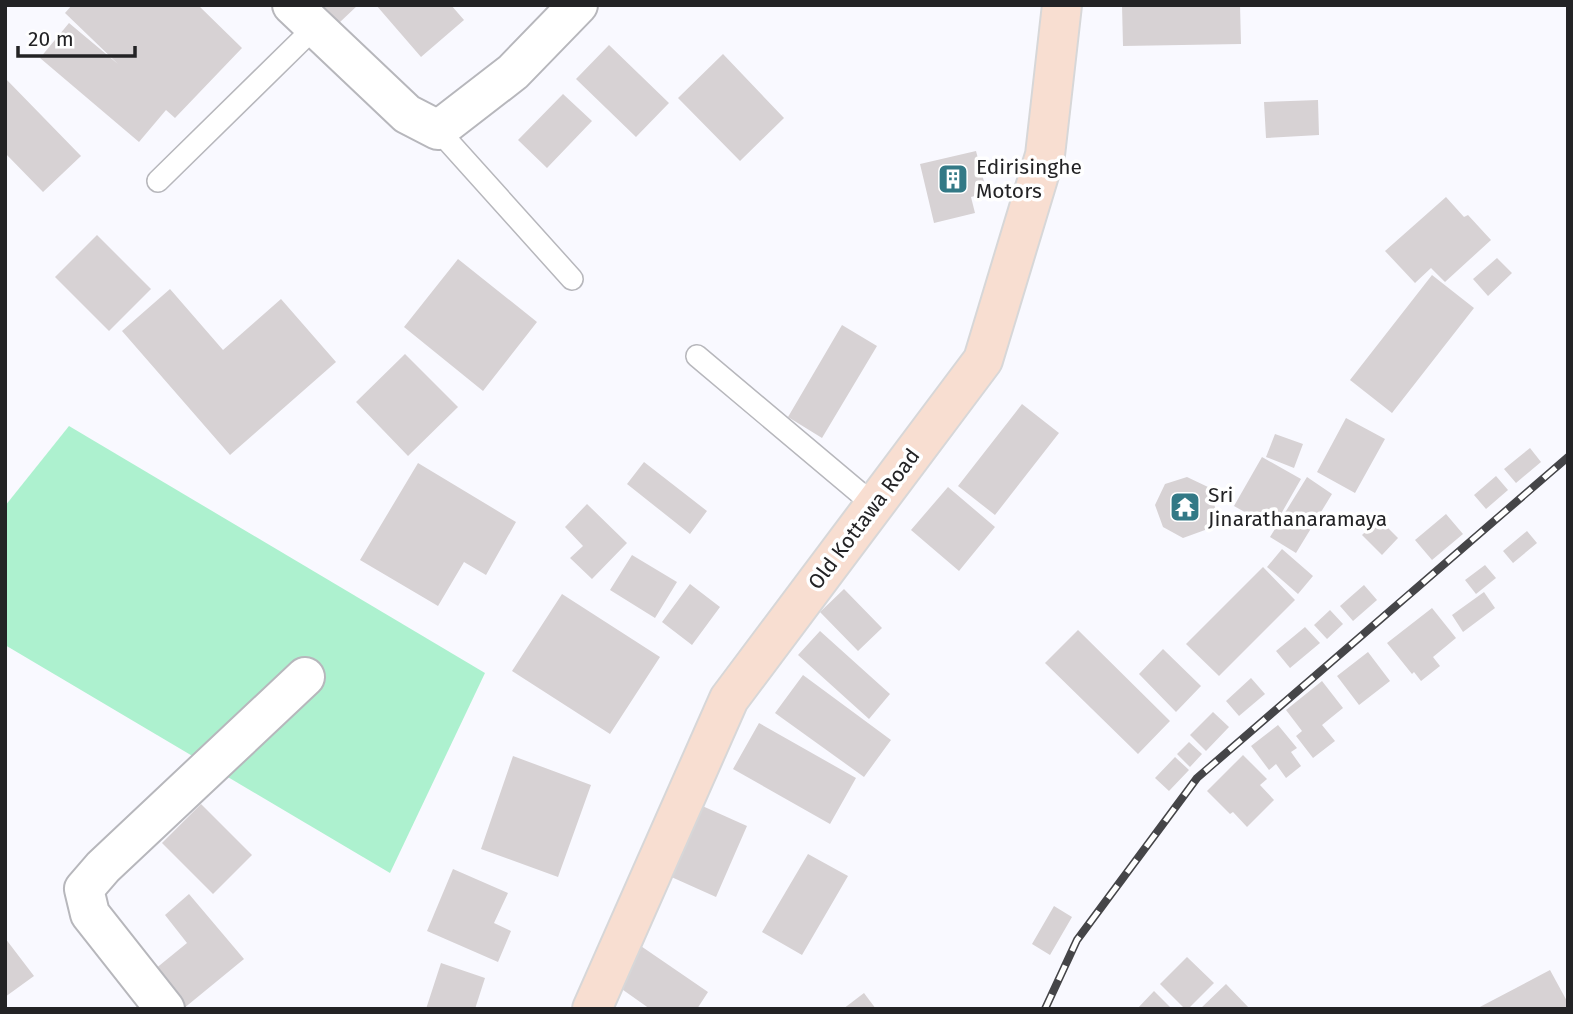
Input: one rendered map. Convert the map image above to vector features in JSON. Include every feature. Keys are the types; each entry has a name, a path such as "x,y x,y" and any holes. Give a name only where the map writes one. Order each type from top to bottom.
{"main road":[{"name":"Old Kottawa Road","path":"592,1009 729,699 983,360 1045,155 1062,5"}],"street":[{"path":"303,16 407,114 438,130 513,72 578,5"},
{"path":"165,1009 89,914 84,889 103,867 305,677"}],"lane":[{"path":"158,181 303,16"},
{"path":"438,130 572,279"},
{"path":"697,356 874,505"}],"green space":[{"path":"69,426 485,673 390,873 5,645 5,506"}],"building":[{"path":"72,5 198,5 242,48 175,118 166,110 139,142 40,58 69,23 118,64 65,13"},
{"path":"322,5 358,5 339,23"},
{"path":"376,5 451,5 464,20 421,57"},
{"path":"1122,5 1240,5 1241,44 1123,46"},
{"path":"609,45 669,103 636,137 576,79"},
{"path":"723,54 784,118 740,161 678,98"},
{"path":"5,78 81,156 43,192 5,153"},
{"path":"563,94 592,121 547,168 518,140"},
{"path":"1318,100 1319,135 1266,138 1264,102"},
{"name":"Edirisinghe Motors","path":"976,151 987,193 971,197 975,213 934,223 920,164"},
{"path":"1446,197 1464,217 1468,215 1491,240 1445,282 1431,268 1415,283 1385,251"},
{"path":"97,235 151,289 109,331 55,277"},
{"path":"1497,258 1512,273 1488,296 1473,279"},
{"path":"458,259 537,322 483,391 404,327"},
{"path":"1432,275 1474,308 1392,413 1350,380"},
{"path":"170,289 223,350 281,299 336,362 230,455 122,331"},
{"path":"842,325 877,346 822,438 788,417"},
{"path":"405,354 458,407 408,456 356,402"},
{"path":"1022,404 1059,433 995,515 958,486"},
{"path":"1346,418 1385,439 1355,493 1317,472"},
{"path":"1275,434 1303,444 1294,468 1266,457"},
{"path":"1530,448 1541,462 1516,483 1504,469"},
{"path":"1262,457 1301,479 1273,528 1234,506"},
{"path":"644,462 707,511 690,534 627,484"},
{"path":"418,463 516,522 486,575 464,562 438,606 360,560"},
{"path":"1496,476 1508,490 1486,509 1474,495"},
{"name":"Sri Jinarathanaramaya","path":"1187,477 1208,487 1216,510 1205,530 1183,538 1163,527 1155,505 1165,484"},
{"path":"1307,477 1332,494 1296,553 1270,537"},
{"path":"948,487 995,527 959,571 911,530"},
{"path":"587,504 627,543 592,579 570,558 583,546 565,527"},
{"path":"1446,514 1463,534 1432,560 1415,540"},
{"path":"1379,519 1398,538 1382,555 1362,535"},
{"path":"1527,531 1537,543 1513,563 1503,551"},
{"path":"1282,549 1313,576 1298,594 1267,567"},
{"path":"632,555 677,582 655,618 610,590"},
{"path":"1485,565 1496,578 1476,594 1465,580"},
{"path":"1263,567 1295,600 1219,676 1186,644"},
{"path":"690,584 720,607 692,645 662,622"},
{"path":"1364,585 1377,600 1353,621 1340,606"},
{"path":"844,589 882,628 858,651 820,612"},
{"path":"1484,592 1495,608 1463,632 1452,615"},
{"path":"562,594 660,657 610,734 512,671"},
{"path":"1432,608 1456,638 1433,657 1440,666 1421,681 1387,643"},
{"path":"1330,610 1343,624 1327,639 1314,625"},
{"path":"1305,627 1320,643 1290,668 1276,651"},
{"path":"1078,630 1170,721 1138,754 1045,663"},
{"path":"820,631 890,694 869,719 798,655"},
{"path":"1163,649 1201,686 1176,712 1139,674"},
{"path":"1368,652 1390,681 1359,705 1337,676"},
{"path":"803,675 891,740 864,777 775,713"},
{"path":"1251,678 1265,694 1239,716 1226,701"},
{"path":"1322,681 1343,708 1322,725 1335,741 1313,758 1296,736 1302,731 1286,710"},
{"path":"1213,712 1229,727 1206,751 1190,735"},
{"path":"759,723 856,778 830,824 733,769"},
{"path":"1278,725 1297,748 1291,752 1301,766 1286,778 1276,764 1269,770 1251,746"},
{"path":"1189,742 1202,754 1190,767 1177,754"},
{"path":"1243,755 1267,779 1260,785 1274,800 1247,827 1207,791"},
{"path":"513,756 591,785 558,877 481,849"},
{"path":"1175,757 1189,770 1169,791 1155,778"},
{"path":"689,800 747,826 716,897 658,871"},
{"path":"201,804 252,855 213,894 162,843"},
{"path":"808,854 848,876 802,955 762,932"},
{"path":"453,869 508,893 494,923 511,931 498,962 427,931"},
{"path":"189,894 244,959 183,1009 149,974 187,943 165,915"},
{"path":"1054,906 1072,917 1050,955 1032,944"},
{"path":"5,938 34,976 5,997"},
{"path":"635,942 708,992 697,1009 650,1009 609,980"},
{"path":"1187,957 1214,983 1185,1009 1160,984"},
{"path":"441,963 485,978 475,1009 426,1009"},
{"path":"1550,970 1568,1003 1568,1009 1476,1009"},
{"path":"1226,984 1250,1009 1200,1009"},
{"path":"1154,991 1172,1009 1137,1009"},
{"path":"864,993 876,1009 843,1009"}],"railway":[{"path":"1045,1009 1077,940 1197,778 1568,457"}],"place":[{"name":"Edirisinghe Motors","path":"953,179"},
{"name":"Sri Jinarathanaramaya","path":"1185,507"}]}
